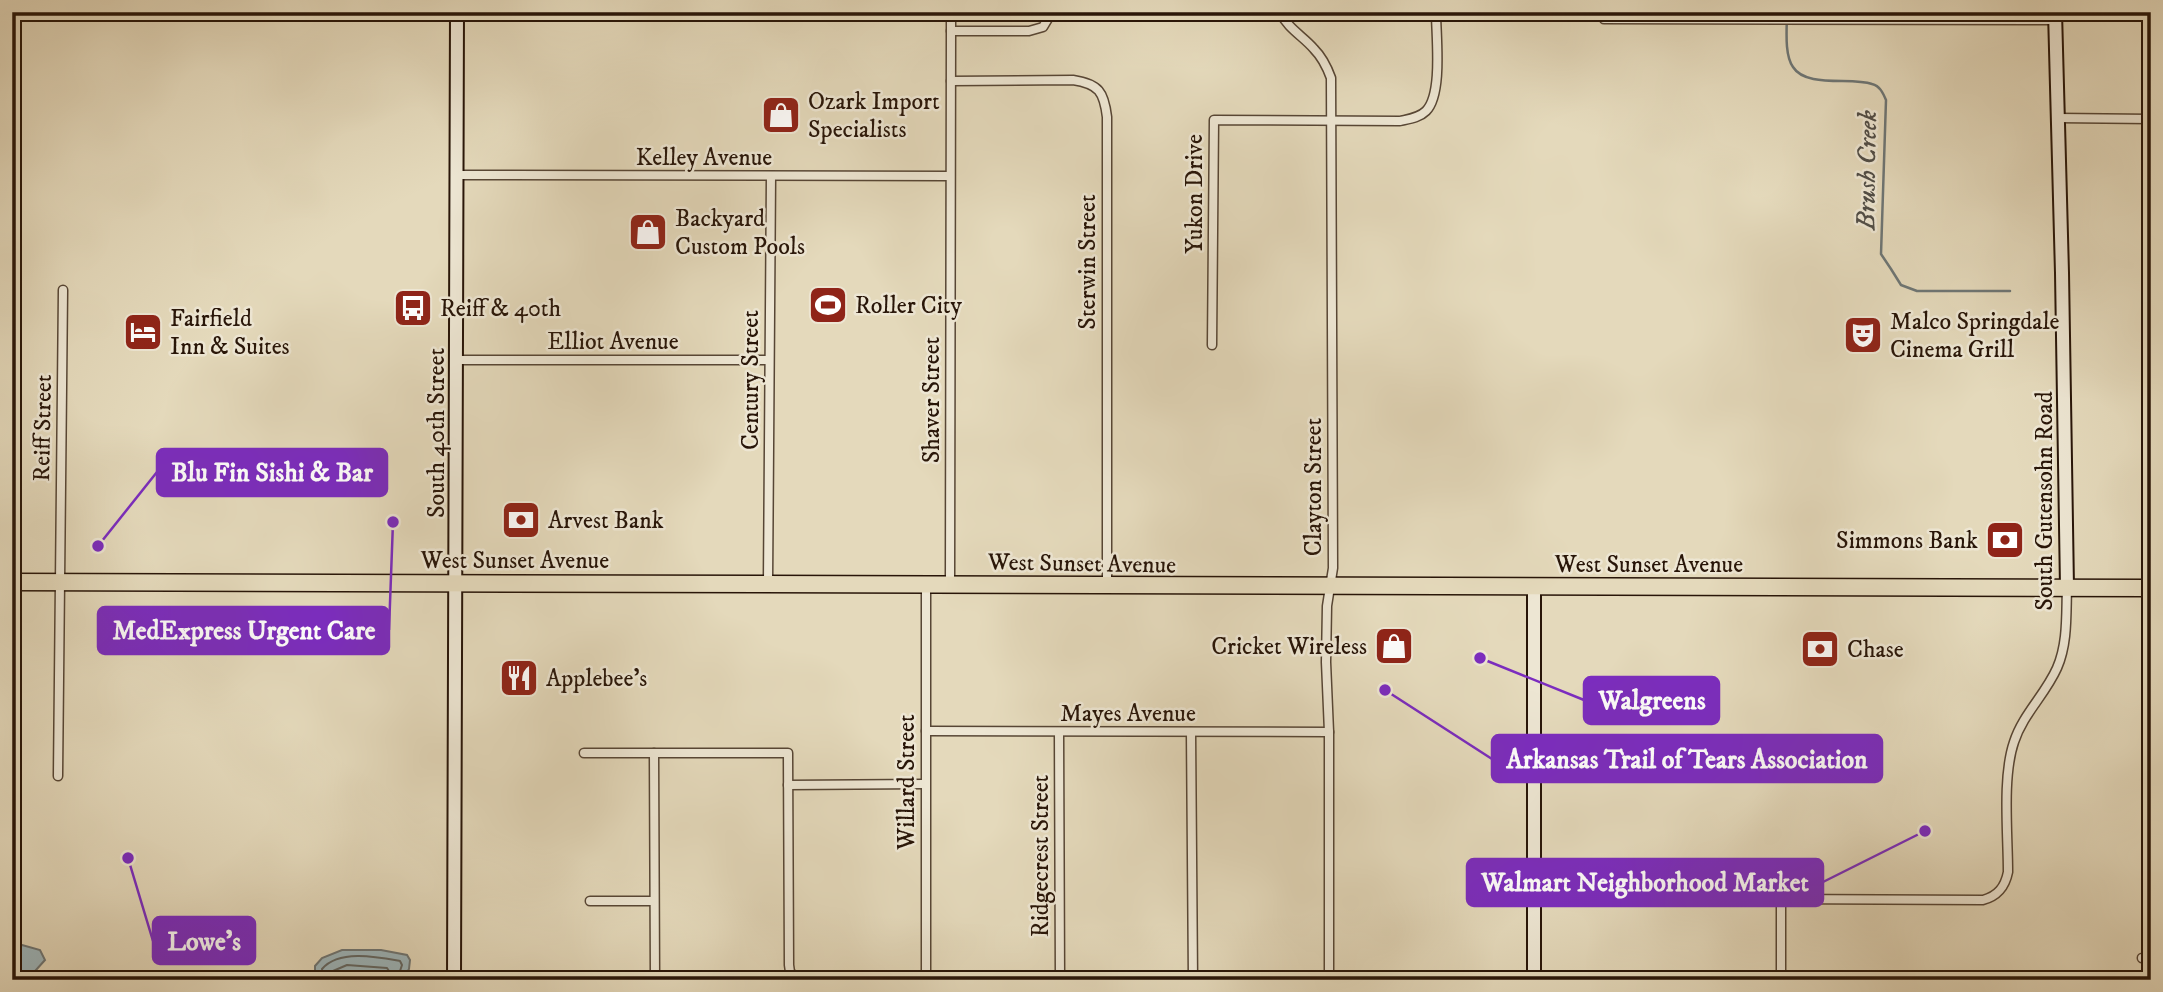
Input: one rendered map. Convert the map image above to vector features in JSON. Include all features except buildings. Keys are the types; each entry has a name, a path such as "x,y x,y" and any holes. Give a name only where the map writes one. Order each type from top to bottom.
{"highway":[{"name":"West Sunset Avenue","path":"12,582 2151,588"}],"street":[{"name":"South 40th Street","path":"454,980 457,12"},
{"name":"Shaver Street","path":"950,584 951,12"},
{"path":"951,31 1029,31 1043,27 1052,12"},
{"name":"Clayton Street","path":"1280,12 1292,30 1313,47 1331,78 1333,568 1326,606 1329,980"},
{"path":"1332,120 1400,121 1417,117 1426,111 1433,100 1436,87 1436,12"},
{"path":"1604,19 2055,16"},
{"name":"South Gutensohn Road","path":"1781,899 1983,900 1994,897 2006,882 2010,756 2019,728 2050,682 2063,652 2067,588 2055,16"},
{"name":"Sterwin Street","path":"951,81 1073,80 1088,82 1098,89 1105,101 1107,586"},
{"path":"2058,118 2151,118"},
{"name":"Yukon Drive","path":"1212,345 1214,120 1332,120"},
{"name":"Kelley Avenue","path":"457,175 950,176"},
{"name":"Century Street","path":"768,583 771,176"},
{"name":"Reiff Street","path":"58,776 63,290"},
{"name":"Elliot Avenue","path":"457,360 769,360"},
{"name":"Willard Street","path":"926,584 926,980"},
{"path":"1534,586 1534,980"},
{"name":"Mayes Avenue","path":"926,731 1329,733"},
{"name":"Ridgecrest Street","path":"1059,732 1060,980"},
{"path":"1191,732 1193,980"},
{"path":"584,753 788,753 789,965 797,979"},
{"path":"654,753 656,980"},
{"path":"788,785 925,785"},
{"path":"1534,898 1781,899 1781,980"},
{"path":"590,901 654,901"}],"water":[{"path":"22,945 40,950 45,960 27,980 12,980 12,949"},
{"path":"342,950 381,950 407,955 410,960 409,969 402,980 319,980 315,977 315,966 322,958"}],"waterway":[{"name":"Brush Creek","path":"1787,12 1788,55 1799,73 1818,80 1872,84 1879,88 1886,100 1881,254 1901,285 1917,291 2010,291"}],"place":[{"name":"Ozark Import Specialists","path":"781,115"},
{"name":"Backyard Custom Pools","path":"648,232"},
{"name":"Roller City","path":"828,305"},
{"name":"Reiff & 40th","path":"413,308"},
{"name":"Fairfield Inn & Suites","path":"143,332"},
{"name":"Malco Springdale Cinema Grill","path":"1863,335"},
{"name":"Arvest Bank","path":"521,520"},
{"name":"MedExpress Urgent Care","path":"393,522"},
{"name":"Simmons Bank","path":"2005,540"},
{"name":"Blu Fin Sishi & Bar","path":"98,546"},
{"name":"Cricket Wireless","path":"1394,646"},
{"name":"Chase","path":"1820,649"},
{"name":"Walgreens","path":"1480,658"},
{"name":"Applebee's","path":"519,678"},
{"name":"Arkansas Trail of Tears Association","path":"1385,690"},
{"name":"Walmart Neighborhood Market","path":"1925,831"},
{"name":"Lowe's","path":"128,858"}]}
